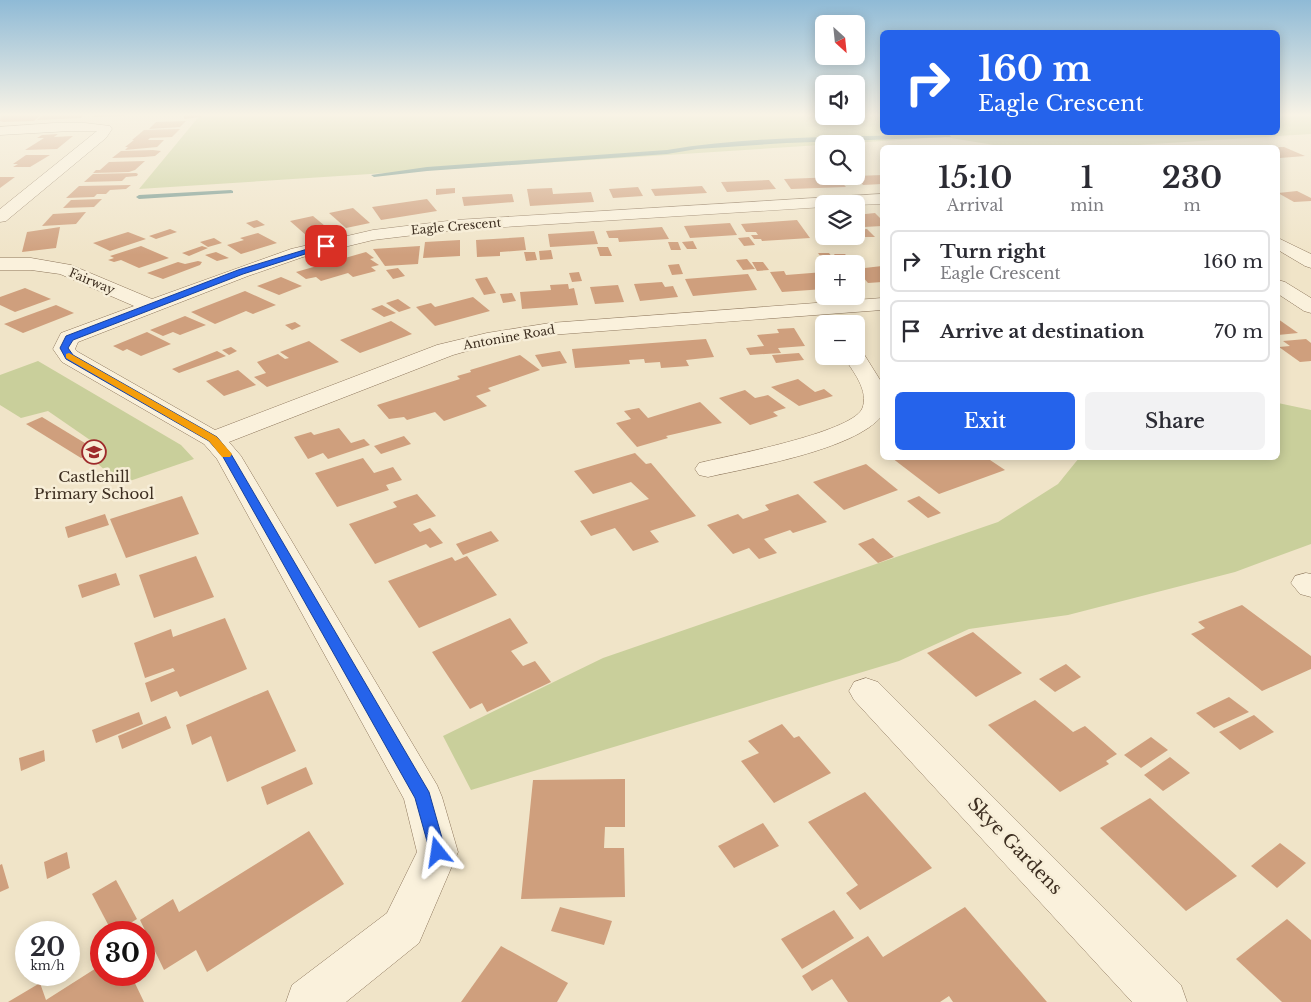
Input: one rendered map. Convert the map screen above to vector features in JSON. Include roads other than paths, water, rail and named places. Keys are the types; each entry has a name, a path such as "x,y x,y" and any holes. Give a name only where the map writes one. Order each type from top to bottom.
{"street":[{"path":"0,217 72,161"},
{"path":"0,201 21,200"},
{"name":"Eagle Crescent","path":"213,439 70,357 64,348 69,338 241,272 297,253 373,235 415,228 880,200"},
{"path":"1280,244 1311,262"},
{"name":"Fairway","path":"0,264 31,264 64,269 151,306"},
{"path":"1280,276 1311,274"},
{"path":"1280,287 1311,307"},
{"name":"Antonine Road","path":"832,315 880,304"},
{"name":"Antonine Road","path":"213,439 445,350 487,339 550,329 815,317"},
{"path":"708,469 830,438 860,424 872,413 875,399 872,383 860,365"},
{"path":"213,439 228,456 420,790 438,852 403,928 309,1002"},
{"name":"Skye Gardens","path":"866,691 1164,1002"}],"waterway":[{"path":"374,175 427,169 543,161"},
{"path":"139,197 231,192"}],"place":[{"name":"Castlehill Primary School","path":"94,452"}]}
